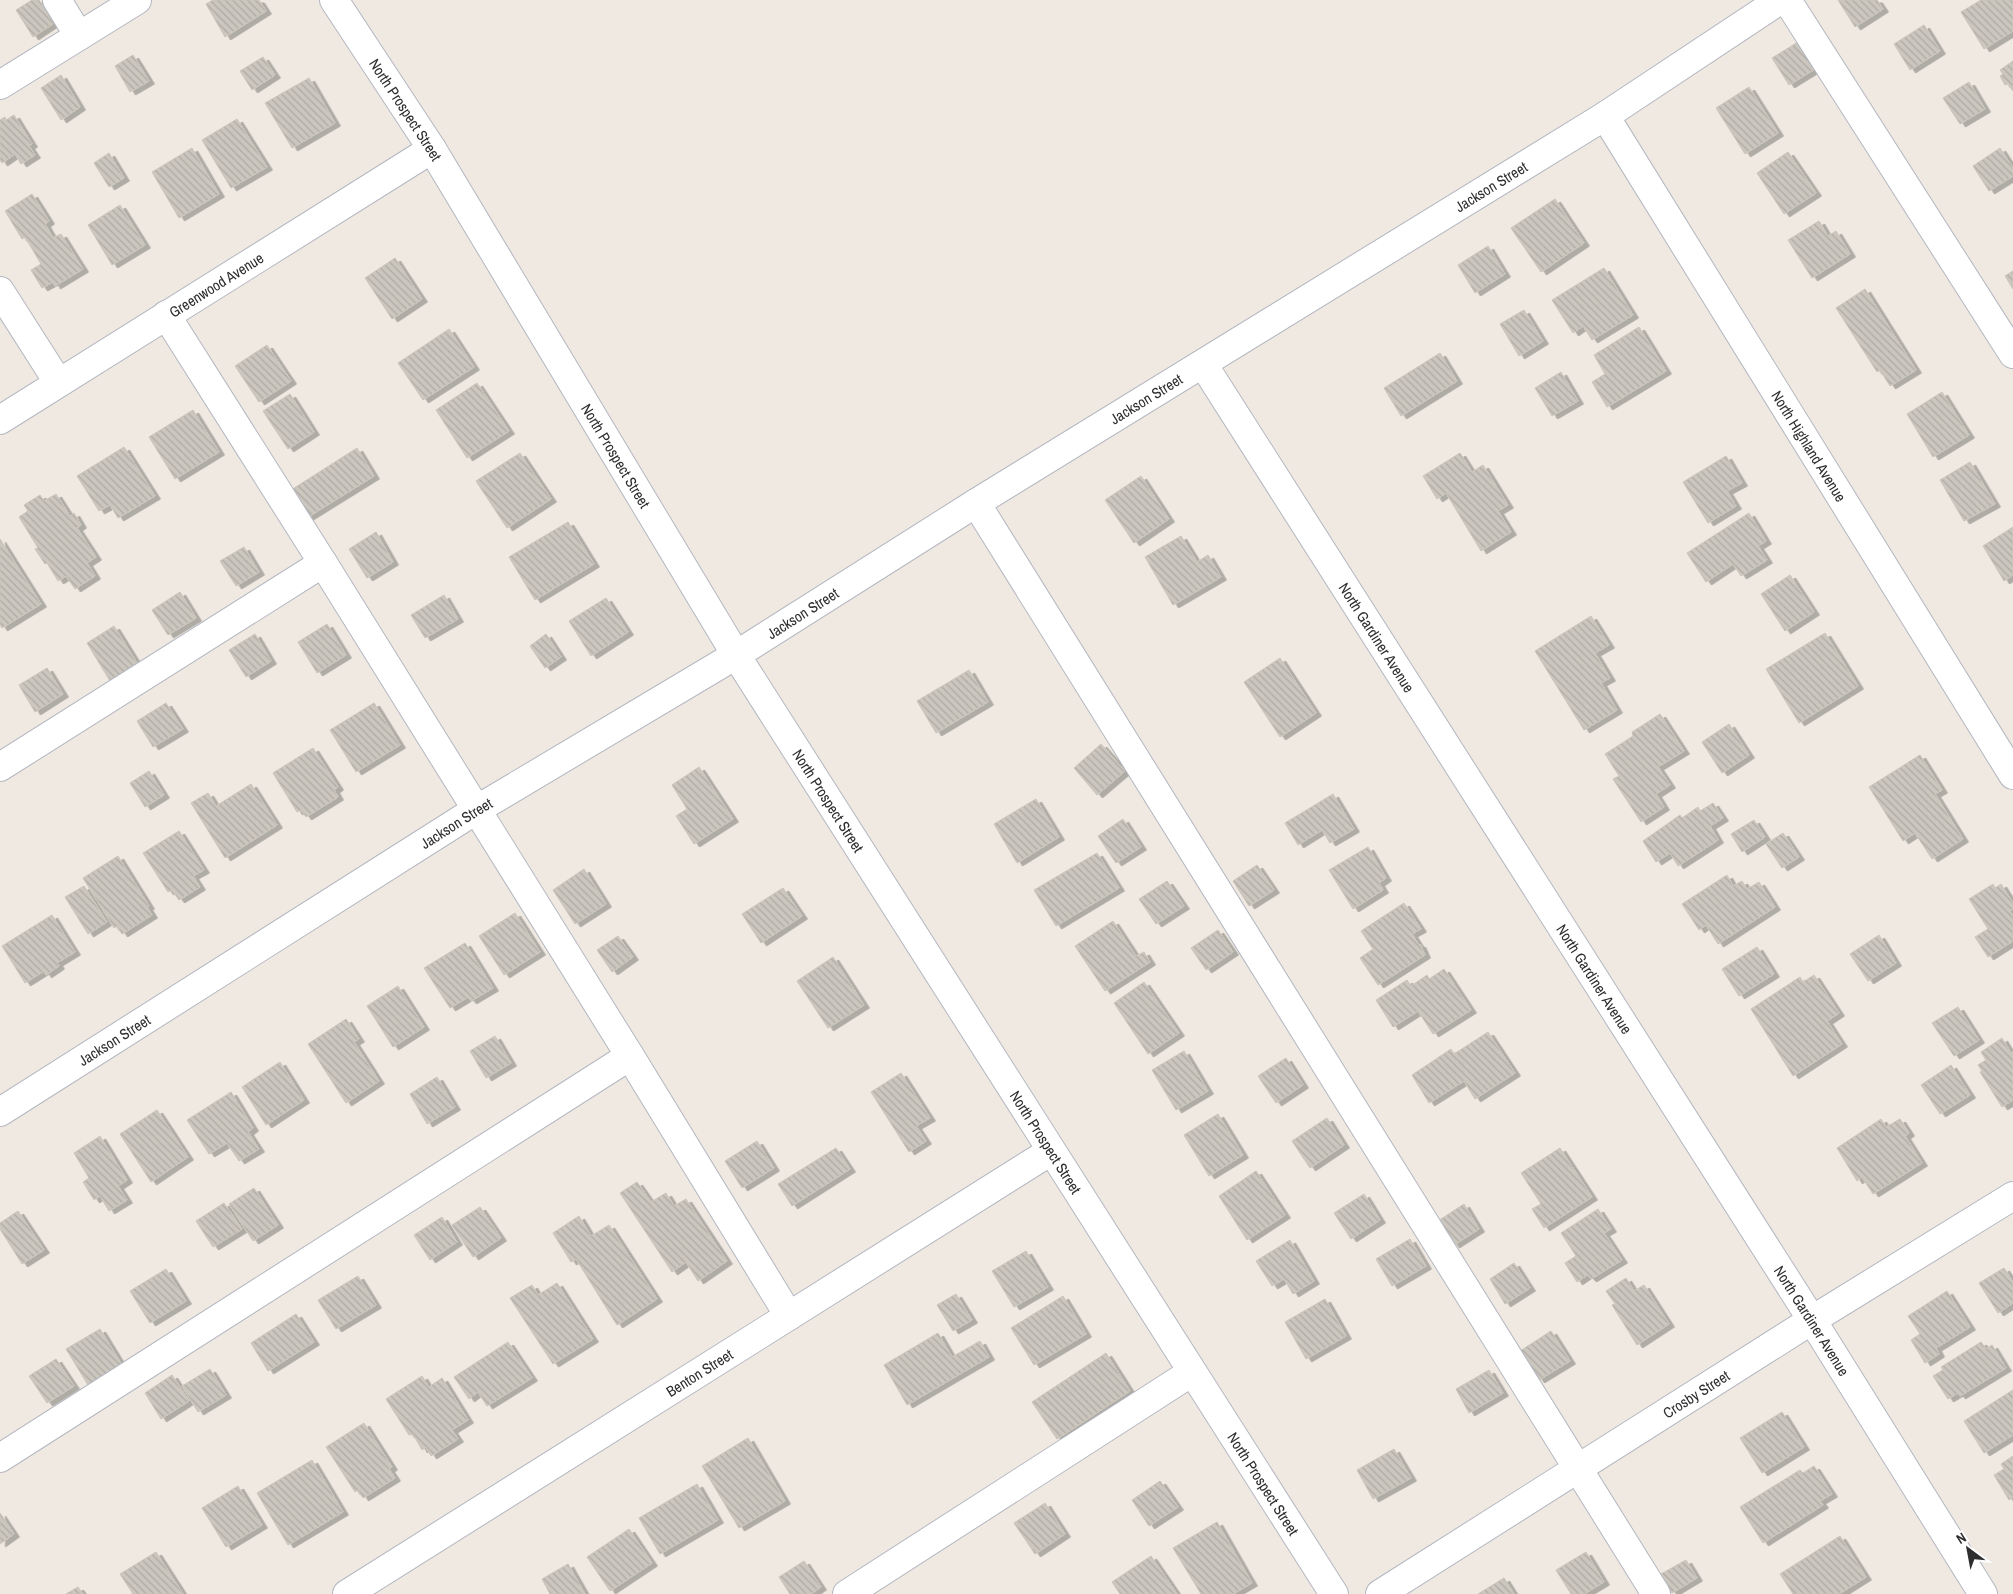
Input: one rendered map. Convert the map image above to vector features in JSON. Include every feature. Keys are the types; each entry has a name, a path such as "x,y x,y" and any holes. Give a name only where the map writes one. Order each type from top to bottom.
{"street":[{"path":"57,0 79,36"},
{"path":"0,85 137,0"},
{"name":"North Prospect Street","path":"334,0 432,149 736,655 1050,1151 1334,1594"},
{"name":"Jackson Street","path":"0,1112 476,810 736,655 976,503 1605,116 1780,0"},
{"path":"1787,0 2013,354"},
{"name":"North Highland Avenue","path":"1605,116 2013,775"},
{"name":"Greenwood Avenue","path":"0,420 432,149"},
{"path":"0,291 58,382"},
{"path":"166,315 630,1056 789,1316"},
{"name":"North Gardiner Avenue","path":"1203,364 1812,1320 1983,1594"},
{"path":"976,503 1656,1594"},
{"path":"0,767 322,563"},
{"path":"0,1458 630,1056"},
{"name":"Benton Street","path":"347,1594 1050,1151"},
{"name":"Crosby Street","path":"1380,1594 1812,1320 2013,1196"},
{"path":"847,1594 1192,1372"}],"building":[{"path":"32,0 39,0 54,23 33,37 16,10"},
{"path":"213,0 259,0 266,11 225,37 206,4"},
{"path":"1838,0 1877,0 1883,9 1855,27"},
{"path":"1981,0 2013,0 2013,31 1984,49 1961,12"},
{"path":"1924,25 1940,51 1910,70 1894,44"},
{"path":"1798,42 1815,69 1789,85 1772,58"},
{"path":"133,55 149,81 130,92 115,66"},
{"path":"263,57 275,75 252,90 240,71"},
{"path":"2013,61 2013,91 2008,84 2005,85 2000,76 2003,74 2000,70"},
{"path":"61,75 80,107 61,120 41,88"},
{"path":"309,78 335,123 292,148 265,103"},
{"path":"1969,82 1985,109 1960,124 1943,98"},
{"path":"1749,87 1778,133 1745,154 1716,108"},
{"path":"14,115 32,144 29,146 35,155 21,164 15,154 2,163 0,160 0,120 5,117 6,120"},
{"path":"237,119 267,167 231,188 202,140"},
{"path":"192,148 219,194 179,218 152,172"},
{"path":"2000,148 2013,168 2013,176 1989,191 1973,166"},
{"path":"1788,152 1816,193 1784,214 1757,173"},
{"path":"109,153 124,178 109,187 94,163"},
{"path":"32,194 49,221 45,224 53,238 61,234 83,269 55,286 53,282 42,288 31,270 41,264 25,237 22,239 5,211"},
{"path":"1555,199 1584,243 1541,272 1511,228"},
{"path":"120,205 145,245 112,265 88,225"},
{"path":"1819,221 1828,236 1836,231 1850,254 1812,278 1788,240"},
{"path":"1488,246 1505,274 1475,293 1458,265"},
{"path":"395,258 422,299 392,319 365,278"},
{"path":"1604,268 1633,315 1592,340 1583,326 1573,333 1552,300"},
{"path":"2013,271 2013,289 2005,276"},
{"path":"1865,289 1916,370 1890,386 1880,370 1877,372 1836,308"},
{"path":"1524,310 1543,341 1519,356 1500,324"},
{"path":"1639,327 1666,371 1607,407 1592,382 1605,374 1594,355"},
{"path":"449,329 474,367 423,400 398,363"},
{"path":"267,345 291,381 259,402 235,366"},
{"path":"1440,353 1457,381 1401,416 1384,388"},
{"path":"1561,372 1578,401 1552,416 1535,388"},
{"path":"477,383 509,431 467,458 436,410"},
{"path":"1942,392 1969,435 1933,457 1907,414"},
{"path":"290,394 314,432 288,449 263,411"},
{"path":"193,410 219,452 175,479 149,437"},
{"path":"124,447 155,496 118,518 110,505 99,511 77,476"},
{"path":"357,448 374,476 308,517 291,490"},
{"path":"520,453 551,499 507,528 476,481"},
{"path":"1460,453 1472,472 1483,465 1508,505 1498,511 1511,532 1481,551 1446,493 1437,499 1423,476"},
{"path":"1726,456 1742,483 1727,491 1736,506 1708,523 1683,482"},
{"path":"1970,462 1995,504 1964,521 1940,480"},
{"path":"1141,476 1169,519 1134,543 1105,500"},
{"path":"56,494 70,516 74,513 81,525 77,528 96,557 87,563 95,576 75,589 66,576 58,581 47,563 45,564 35,549 38,548 19,517 28,511 24,505 40,495 44,501"},
{"path":"1749,513 1766,541 1758,546 1767,560 1741,576 1733,564 1706,582 1687,553"},
{"path":"568,522 594,564 535,600 509,557"},
{"path":"2013,527 2013,575 2004,581 1983,546"},
{"path":"376,532 393,562 367,578 349,549"},
{"path":"1181,536 1197,562 1208,555 1221,577 1173,605 1145,557"},
{"path":"0,539 41,604 2,628 0,625"},
{"path":"244,547 259,572 236,586 220,561"},
{"path":"1790,575 1814,612 1785,631 1761,594"},
{"path":"180,592 196,618 168,635 152,610"},
{"path":"444,595 458,619 425,638 411,615"},
{"path":"606,598 628,632 591,656 569,621"},
{"path":"1591,616 1609,645 1595,653 1610,678 1601,683 1617,710 1584,730 1535,651"},
{"path":"327,624 346,655 317,673 298,642"},
{"path":"114,626 137,663 110,681 87,643"},
{"path":"1825,633 1858,686 1799,723 1766,669"},
{"path":"255,634 271,661 246,677 229,650"},
{"path":"546,634 561,657 545,668 530,646"},
{"path":"1280,658 1316,713 1280,737 1244,682"},
{"path":"47,668 63,694 35,712 19,685"},
{"path":"969,670 988,702 936,733 917,701"},
{"path":"166,703 183,729 153,747 137,721"},
{"path":"374,703 400,745 356,772 330,730"},
{"path":"1660,714 1684,751 1658,767 1670,785 1656,794 1664,807 1641,822 1613,779 1619,776 1605,754 1633,736 1632,732"},
{"path":"1729,724 1749,755 1722,773 1702,742"},
{"path":"1101,744 1125,771 1097,795 1074,768"},
{"path":"313,748 338,787 334,790 338,797 306,817 301,810 297,812 273,773"},
{"path":"1920,755 1942,790 1935,794 1963,839 1932,859 1915,833 1903,841 1869,787"},
{"path":"699,767 733,819 694,844 676,816 687,809 672,785"},
{"path":"149,771 164,795 145,807 130,783"},
{"path":"251,784 277,825 225,858 191,803 208,793 216,806"},
{"path":"1333,794 1354,829 1330,843 1322,830 1298,845 1285,823"},
{"path":"1036,799 1059,837 1017,863 994,824"},
{"path":"1713,803 1723,818 1710,826 1718,840 1678,866 1670,853 1656,862 1643,841 1680,815 1682,818 1698,807 1700,811"},
{"path":"1123,819 1141,847 1116,863 1098,836"},
{"path":"1754,820 1765,837 1742,852 1731,834"},
{"path":"179,831 204,870 193,876 200,887 179,900 172,890 168,892 143,853"},
{"path":"1783,833 1799,857 1782,868 1766,844"},
{"path":"1368,847 1386,878 1379,883 1383,890 1353,909 1329,870"},
{"path":"1097,853 1119,888 1056,926 1034,890"},
{"path":"118,856 149,906 147,907 152,915 122,934 117,926 114,928 83,878"},
{"path":"1257,865 1274,890 1249,906 1233,881"},
{"path":"584,869 606,904 575,924 553,890"},
{"path":"1727,875 1733,886 1742,881 1747,889 1759,882 1775,907 1718,944 1706,925 1699,930 1682,904"},
{"path":"1167,881 1184,906 1156,924 1139,899"},
{"path":"1993,884 1995,888 2001,884 2013,903 2013,909 2010,911 2013,916 2013,941 1988,957 1975,937 1988,929 1969,899"},
{"path":"84,886 107,922 88,934 65,897"},
{"path":"783,888 802,916 761,943 742,914"},
{"path":"1404,903 1421,929 1412,934 1420,944 1425,955 1378,985 1360,958 1373,949 1361,931"},
{"path":"515,913 540,952 504,975 479,936"},
{"path":"52,915 75,952 57,963 59,966 46,975 44,971 25,983 2,946"},
{"path":"1113,921 1136,956 1144,952 1150,962 1105,991 1075,946"},
{"path":"1218,930 1233,952 1206,970 1191,948"},
{"path":"1879,935 1896,963 1868,981 1850,954"},
{"path":"618,936 633,957 612,972 597,950"},
{"path":"465,943 493,988 471,1001 468,997 450,1008 424,968"},
{"path":"1757,947 1774,974 1739,996 1722,969"},
{"path":"833,957 864,1005 828,1028 797,981"},
{"path":"1444,969 1471,1010 1433,1034 1418,1011 1393,1027 1376,1000 1407,980 1411,986 1427,975 1429,979"},
{"path":"1814,975 1839,1013 1827,1021 1842,1044 1793,1076 1751,1009 1800,977 1803,982"},
{"path":"1144,982 1179,1033 1148,1054 1114,1003"},
{"path":"398,986 424,1027 393,1047 367,1006"},
{"path":"1958,1007 1979,1040 1954,1056 1932,1023"},
{"path":"346,1019 359,1039 354,1042 379,1081 346,1103 308,1044"},
{"path":"1488,1032 1515,1073 1475,1099 1464,1081 1429,1103 1412,1075 1451,1049 1454,1054"},
{"path":"495,1036 511,1063 486,1078 470,1051"},
{"path":"2002,1038 2011,1053 2013,1052 2013,1100 2002,1107 1980,1072 1982,1071 1978,1065 1986,1060 1981,1052"},
{"path":"1184,1051 1208,1091 1176,1110 1152,1070"},
{"path":"1286,1058 1303,1085 1276,1103 1258,1076"},
{"path":"280,1062 304,1100 266,1125 242,1087"},
{"path":"1951,1065 1970,1095 1940,1114 1921,1085"},
{"path":"901,1073 930,1118 916,1126 926,1141 909,1152 871,1092"},
{"path":"437,1077 455,1107 427,1124 410,1094"},
{"path":"231,1092 253,1128 248,1132 259,1149 239,1161 227,1143 209,1154 187,1120"},
{"path":"157,1110 188,1157 151,1182 120,1134"},
{"path":"1218,1114 1243,1155 1209,1176 1184,1135"},
{"path":"1327,1118 1344,1145 1310,1168 1292,1141"},
{"path":"1881,1119 1886,1127 1900,1119 1909,1133 1905,1136 1922,1163 1873,1194 1862,1177 1857,1181 1837,1148"},
{"path":"100,1136 127,1180 118,1186 127,1200 109,1211 100,1196 94,1200 83,1182 89,1178 74,1153"},
{"path":"757,1141 774,1168 742,1188 725,1161"},
{"path":"836,1148 850,1169 792,1206 778,1184"},
{"path":"1560,1148 1592,1197 1544,1228 1532,1209 1541,1204 1521,1173"},
{"path":"1256,1171 1285,1215 1247,1240 1219,1196"},
{"path":"637,1182 651,1202 666,1193 674,1206 686,1199 727,1261 698,1281 686,1262 672,1272 620,1193"},
{"path":"254,1188 278,1225 253,1241 229,1204"},
{"path":"1364,1194 1380,1220 1351,1239 1334,1213"},
{"path":"224,1203 242,1229 213,1247 196,1221"},
{"path":"1464,1204 1479,1229 1454,1245 1438,1221"},
{"path":"480,1207 501,1238 473,1257 452,1225"},
{"path":"1598,1209 1611,1229 1604,1233 1622,1260 1591,1279 1587,1275 1577,1282 1565,1263 1576,1256 1561,1233"},
{"path":"18,1211 44,1250 22,1264 0,1229 0,1223"},
{"path":"579,1216 591,1236 609,1225 657,1299 617,1325 576,1259 571,1262 553,1233"},
{"path":"442,1217 457,1242 430,1260 414,1235"},
{"path":"1410,1239 1426,1266 1392,1286 1376,1259"},
{"path":"1290,1240 1314,1281 1293,1294 1284,1279 1272,1286 1256,1261"},
{"path":"1026,1251 1048,1287 1014,1307 992,1271"},
{"path":"1514,1263 1530,1288 1505,1304 1490,1279"},
{"path":"2004,1268 2013,1282 2013,1303 1998,1313 1979,1283"},
{"path":"166,1269 186,1301 150,1323 130,1291"},
{"path":"358,1276 376,1305 336,1329 318,1300"},
{"path":"1626,1278 1634,1291 1644,1285 1669,1324 1637,1345 1612,1305 1615,1304 1606,1291"},
{"path":"557,1283 593,1339 553,1364 510,1298 532,1285 538,1295"},
{"path":"1947,1291 1970,1327 1936,1348 1939,1354 1925,1363 1911,1340 1920,1334 1908,1316"},
{"path":"956,1294 972,1320 953,1331 937,1305"},
{"path":"1063,1296 1086,1334 1034,1365 1011,1328"},
{"path":"1325,1299 1346,1336 1306,1359 1285,1322"},
{"path":"296,1314 314,1342 268,1371 251,1343"},
{"path":"100,1329 122,1365 88,1385 66,1349"},
{"path":"1551,1331 1570,1361 1539,1380 1520,1351"},
{"path":"938,1333 952,1357 980,1341 989,1357 907,1405 884,1365"},
{"path":"508,1342 532,1378 487,1406 478,1392 469,1399 454,1377"},
{"path":"1981,1342 1986,1349 1992,1345 2006,1368 1960,1396 1958,1393 1948,1399 1933,1376 1943,1370 1941,1367"},
{"path":"1106,1353 1130,1391 1057,1439 1032,1402"},
{"path":"56,1359 74,1386 47,1403 29,1376"},
{"path":"210,1369 226,1395 198,1412 182,1386"},
{"path":"1489,1370 1503,1393 1469,1413 1456,1389"},
{"path":"172,1375 189,1401 161,1419 145,1393"},
{"path":"422,1376 429,1387 442,1378 468,1420 452,1430 458,1439 431,1456 426,1447 422,1450 413,1434 409,1435 386,1399"},
{"path":"2013,1390 2013,1435 1984,1453 1964,1421"},
{"path":"1782,1412 1804,1447 1762,1473 1740,1438"},
{"path":"364,1423 392,1467 389,1469 395,1478 363,1498 358,1490 355,1492 326,1447"},
{"path":"748,1438 785,1501 739,1528 702,1466"},
{"path":"1394,1449 1411,1478 1373,1499 1357,1470"},
{"path":"2013,1456 2013,1497 2009,1500 1994,1475 2004,1469 2001,1464"},
{"path":"312,1460 343,1512 288,1545 257,1493"},
{"path":"1814,1466 1832,1494 1820,1501 1823,1505 1763,1543 1740,1507 1800,1470 1803,1473"},
{"path":"1160,1481 1178,1507 1149,1526 1132,1500"},
{"path":"697,1484 718,1520 660,1554 639,1518"},
{"path":"238,1486 262,1525 226,1547 202,1508"},
{"path":"1045,1503 1065,1534 1035,1554 1014,1523"},
{"path":"0,1513 14,1534 0,1544"},
{"path":"1217,1522 1252,1583 1233,1594 1201,1594 1173,1548"},
{"path":"629,1529 652,1563 610,1591 587,1557"},
{"path":"1840,1536 1866,1577 1839,1594 1793,1594 1780,1574"},
{"path":"156,1552 183,1594 133,1594 120,1574"},
{"path":"1586,1552 1604,1582 1584,1594 1571,1594 1556,1570"},
{"path":"1151,1556 1177,1594 1120,1594 1112,1582"},
{"path":"1686,1560 1697,1578 1672,1593 1661,1574"},
{"path":"804,1561 821,1587 811,1594 790,1594 779,1577"},
{"path":"568,1564 585,1594 550,1594 542,1579"},
{"path":"1504,1578 1514,1594 1478,1594"},
{"path":"78,1587 83,1594 66,1594"}]}
